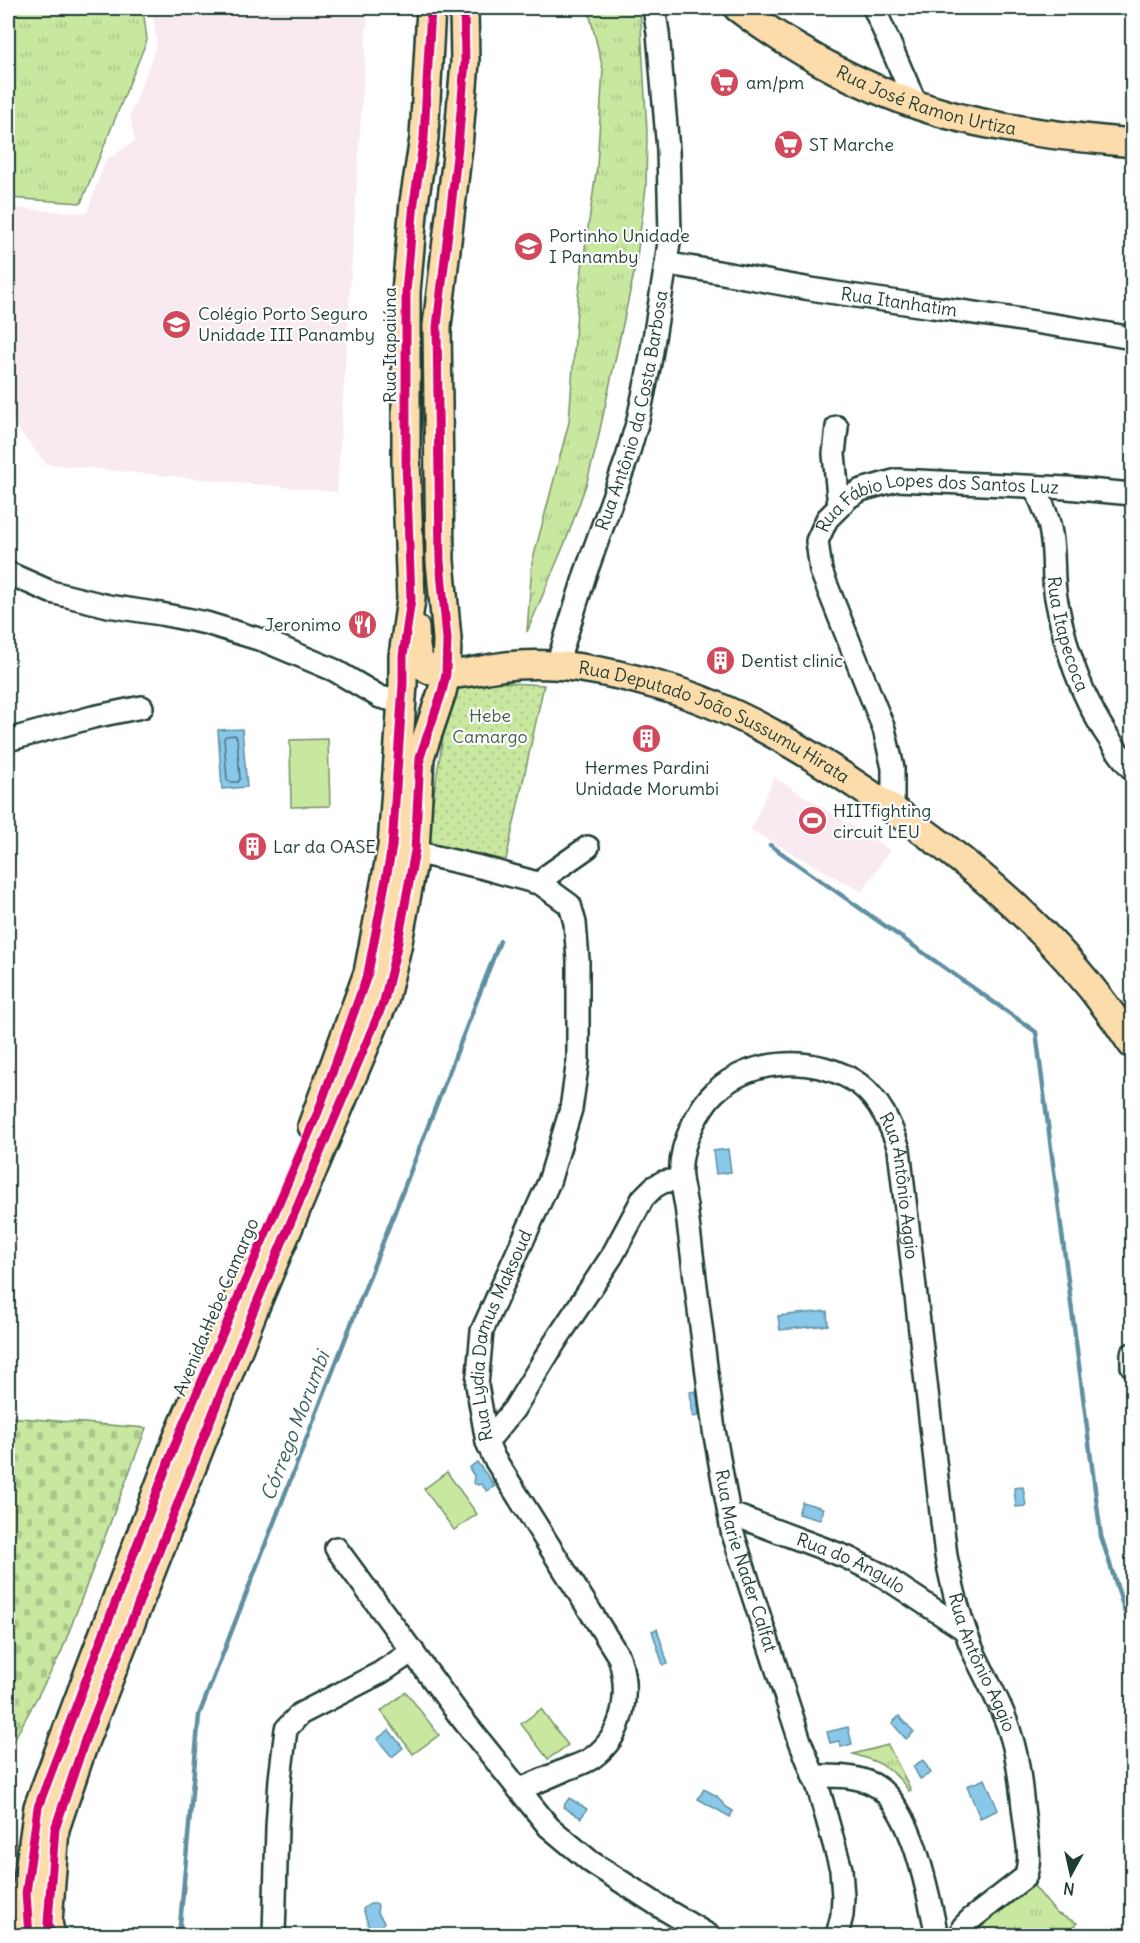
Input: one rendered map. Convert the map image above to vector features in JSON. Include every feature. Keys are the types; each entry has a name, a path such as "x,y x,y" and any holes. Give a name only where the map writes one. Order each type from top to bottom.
{"main road":[{"name":"Rua Itapaiúna","path":"402,693 403,656 411,599 406,406 406,292 414,202 424,138 431,8"},
{"path":"411,599 418,658 427,668 446,675 447,639 440,561 437,326 458,147 465,62 464,8"},
{"name":"Rua José Ramon Urtiza","path":"738,8 772,34 797,48 857,80 916,104 960,118 1006,127 1132,143"},
{"path":"406,406 413,423 428,433 437,434"},
{"name":"Rua Deputado João Sussumu Hirata","path":"447,639 452,648 462,655 508,665"},
{"name":"Rua Deputado João Sussumu Hirata","path":"446,675 508,665 557,664 659,685 705,700 747,718 893,808 986,879 1018,907 1083,975 1132,1044"},
{"name":"Avenida Hebe Camargo","path":"29,1935 26,1893 38,1807 177,1439 318,1112 368,972 404,849 420,757 446,675"},
{"name":"Avenida Hebe Camargo","path":"51,1935 48,1922 55,1829 85,1740 252,1314 384,1001 397,947 404,849 402,693"}],"street":[{"name":"Rua Antônio da Costa Barbosa","path":"557,664 638,420 666,264 670,236 668,150 654,8"},
{"path":"874,8 916,104"},
{"name":"Rua Itanhatim","path":"666,264 834,293 931,306 1132,339"},
{"path":"837,427 834,454 839,507"},
{"name":"Rua Fábio Lopes dos Santos Luz","path":"893,808 893,768 884,729 850,649 821,571 817,541 822,527 849,497 861,490 897,480 1104,490 1132,494"},
{"name":"Rua Itapecoca","path":"1034,487 1047,512 1052,536 1055,597 1076,672 1083,692 1100,723 1132,769"},
{"path":"8,573 51,592 108,606 206,623 265,641 334,670 380,697 402,693"},
{"path":"8,741 93,717 142,707"},
{"path":"404,849 541,884 548,875 588,847"},
{"name":"Rua Lydia Damus Maksoud","path":"520,1789 591,1759 601,1750 620,1721 625,1702 624,1671 619,1657 494,1458 487,1442 477,1385 482,1331 549,1182 571,1109 578,1060 578,960 575,922 570,905 541,884"},
{"name":"Rua Antônio Aggio","path":"681,1179 685,1141 703,1105 716,1091 738,1076 748,1071 780,1064 801,1064 824,1068 841,1074 860,1085 879,1104 894,1134 899,1149 946,1556 957,1611 974,1652 998,1699 1011,1736 1020,1783 1029,1867 1025,1877 971,1919 963,1927 961,1935"},
{"path":"487,1442 514,1409 612,1256 643,1198 663,1182 681,1179"},
{"name":"Rua Marie Nader Calfat","path":"681,1179 713,1420 732,1531 813,1776 841,1869 842,1915 837,1935"},
{"path":"1132,1354 1132,1366"},
{"name":"Rua do Ângulo","path":"729,1513 846,1557 880,1574 965,1630"},
{"path":"336,1548 459,1715 549,1827 591,1862 664,1909 710,1935"},
{"path":"274,1935 277,1828 286,1729 300,1714 388,1668 412,1651"},
{"path":"813,1776 868,1781 892,1799 903,1817 922,1869 937,1935"}],"shaded area":[{"name":"Colégio Porto Seguro Unidade III Panamby","path":"152,8 368,8 337,492 46,464 8,416 8,208 87,213 105,161 135,141 130,116 157,44"},
{"path":"774,777 890,850 862,892 751,830"}],"green space":[{"path":"8,8 143,8 147,40 81,203 8,198"},
{"path":"588,8 640,8 647,132 646,188 636,264 587,482 567,538 527,632 532,563 569,422 578,296 597,166 603,69"},
{"name":"Hebe Camargo","path":"477,681 544,685 506,860 426,845 448,704 460,688 467,683"},
{"path":"328,739 330,806 291,807 290,740"},
{"path":"8,1417 146,1428 61,1653 8,1751"},
{"path":"447,1472 477,1514 454,1530 424,1489"},
{"path":"406,1692 439,1735 413,1754 381,1711"},
{"path":"541,1709 568,1745 548,1759 521,1724"},
{"path":"888,1745 911,1790 909,1791 885,1766 853,1754"},
{"path":"1030,1881 1056,1913 1077,1923 1066,1935 972,1936 989,1914"}],"water":[{"path":"242,729 247,787 222,789 218,730"},
{"path":"728,1149 731,1172 716,1174 713,1151"},
{"path":"827,1311 828,1325 780,1330 778,1316"},
{"path":"696,1391 699,1416 693,1417 690,1392"},
{"path":"477,1462 495,1486 487,1491 481,1484 473,1483 474,1476 469,1468"},
{"path":"1023,1487 1026,1506 1016,1507 1014,1488"},
{"path":"802,1502 823,1508 820,1520 798,1514"},
{"path":"657,1629 668,1664 663,1665 652,1631"},
{"path":"899,1716 914,1732 906,1739 892,1723"},
{"path":"848,1727 852,1744 841,1747 839,1741 830,1743 827,1732"},
{"path":"389,1730 403,1748 392,1757 377,1739"},
{"path":"923,1760 931,1773 920,1779 913,1766"},
{"path":"985,1779 998,1810 980,1818 967,1786"},
{"path":"704,1789 717,1796 725,1806 733,1811 730,1817 698,1799"},
{"path":"569,1798 587,1809 581,1818 563,1807"},
{"path":"370,1904 377,1904 377,1912 384,1922 380,1933 376,1935 371,1933 363,1909"}],"waterway":[{"path":"770,845 1036,1032 1101,1536 1132,1634"},
{"name":"Córrego Morumbi","path":"179,1936 199,1715 500,941"}],"cycle path":[{"path":"29,1936 26,1893 38,1807 177,1439 318,1112 368,973 392,847 403,656 411,599 406,462 406,292 414,202 424,138 431,8"},
{"path":"51,1936 48,1922 55,1829 85,1740 252,1314 384,1001 397,947 415,851 420,757 446,674 447,639 440,561 437,326 458,147 465,62 464,8"}],"place":[{"name":"am/pm","path":"725,83"},
{"name":"ST Marche","path":"788,145"},
{"name":"Portinho Unidade I Panamby","path":"528,246"},
{"name":"Colégio Porto Seguro Unidade III Panamby","path":"177,324"},
{"name":"Jeronimo","path":"362,625"},
{"name":"Dentist clinic","path":"720,661"},
{"name":"Hermes Pardini Unidade Morumbi","path":"647,739"},
{"name":"HIITfighting circuit LEU","path":"812,821"},
{"name":"Lar da OASE","path":"252,847"}]}
